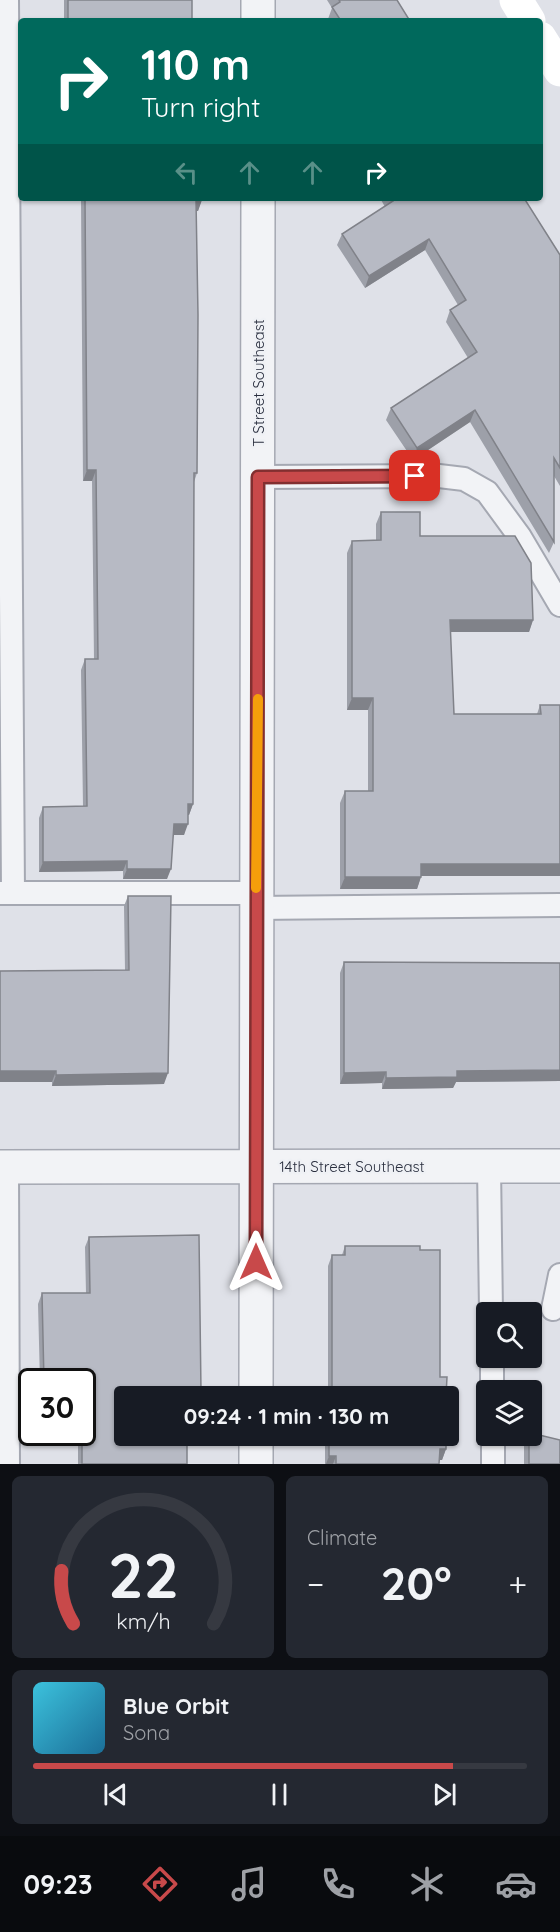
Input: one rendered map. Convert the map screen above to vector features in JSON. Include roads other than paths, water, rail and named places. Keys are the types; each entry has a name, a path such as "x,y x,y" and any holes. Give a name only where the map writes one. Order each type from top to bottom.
{"main road":[{"path":"516,0 527,18"},
{"path":"543,43 560,70"}],"street":[{"path":"258,0 258,18"},
{"name":"T Street Southeast","path":"256,1386 258,201"},
{"name":"14th Street Southeast","path":"3,1167 560,1166"},
{"path":"256,1446 256,1464"}],"lane":[{"path":"7,0 7,893 256,901 560,905"},
{"path":"258,477 439,476 464,479 487,492 520,537 560,605"},
{"path":"489,1166 491,1302"},
{"path":"3,1167 8,1464"},
{"path":"553,1310 560,1275"},
{"path":"493,1446 493,1464"}]}
